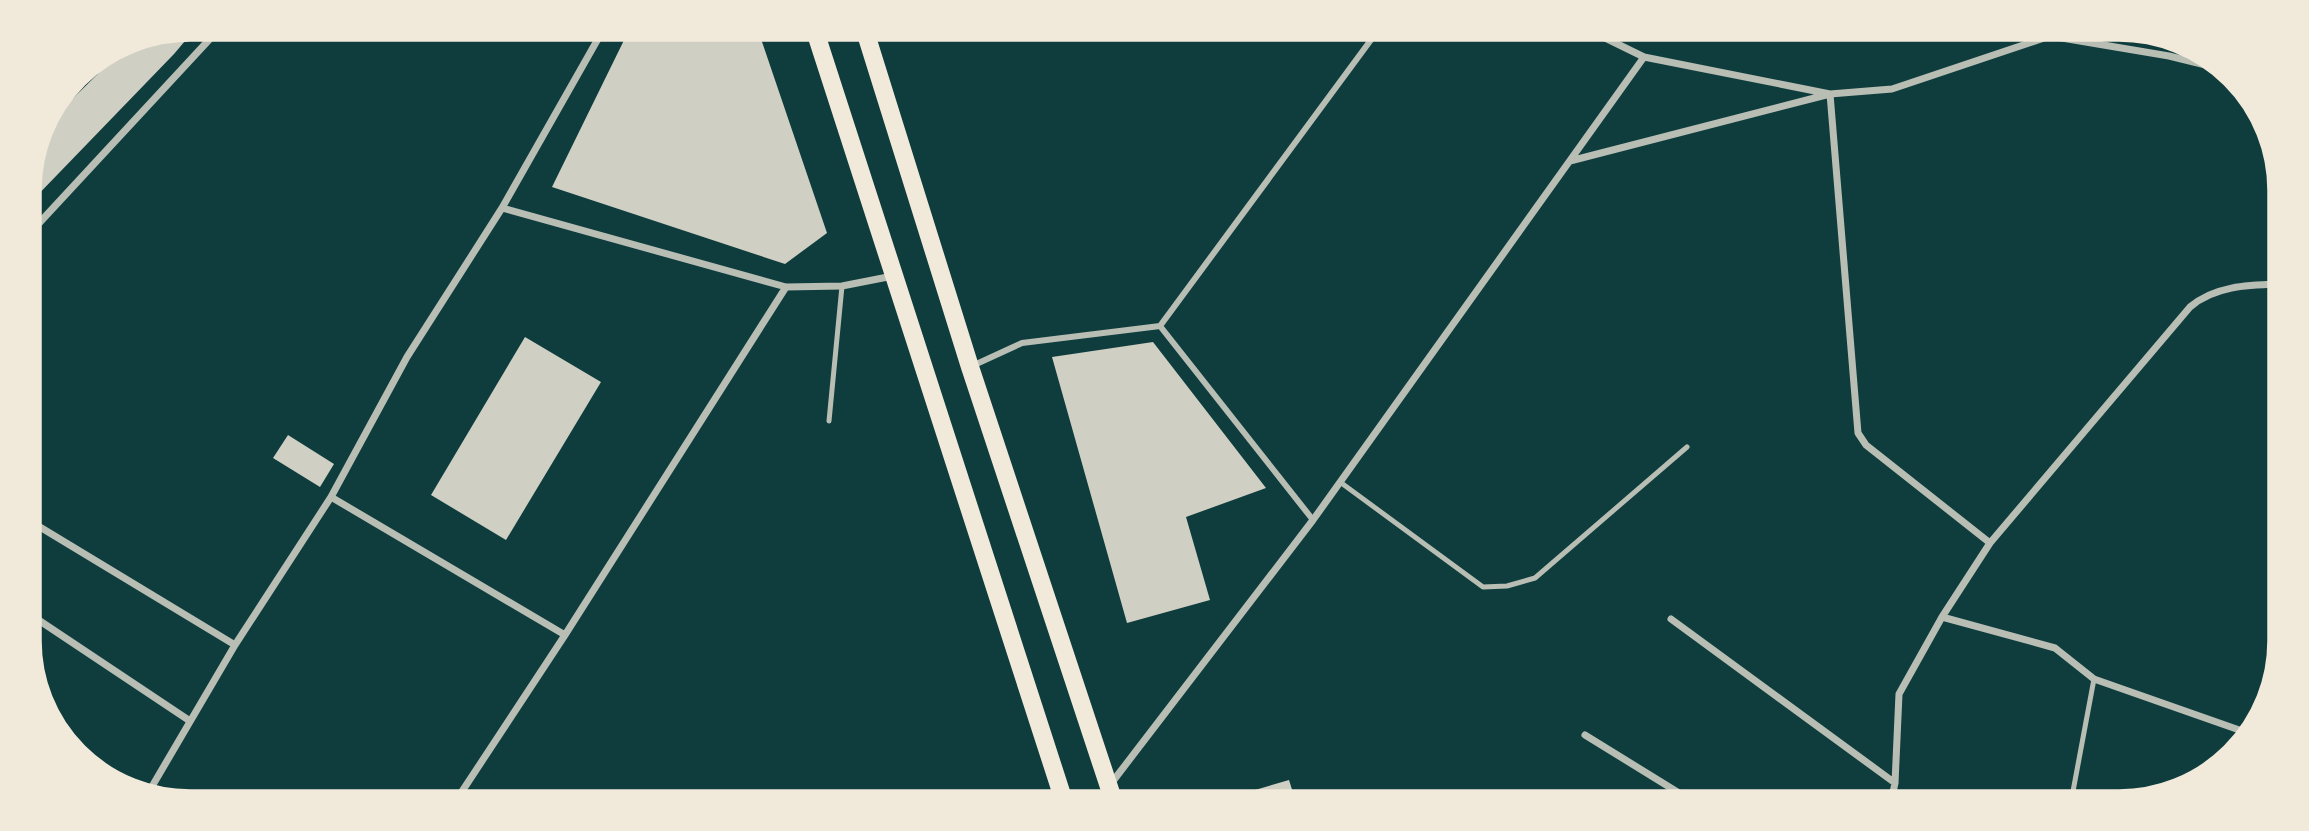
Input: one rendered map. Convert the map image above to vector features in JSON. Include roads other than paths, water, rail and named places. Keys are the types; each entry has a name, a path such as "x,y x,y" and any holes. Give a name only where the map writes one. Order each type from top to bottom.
{"main road":[{"path":"818,40 1061,791"},
{"path":"868,40 1106,791"}],"street":[{"path":"41,221 209,40"},
{"path":"152,786 235,645 331,497 407,357 502,208 597,40"},
{"path":"970,367 1022,343 1160,326 1371,40"},
{"path":"1609,40 1644,57 1829,94"},
{"path":"1569,161 1829,94 1892,89 2038,40"},
{"path":"2074,40 2196,63"},
{"path":"1110,791 1313,520 1644,57"},
{"path":"1829,94 1858,433 1866,445 1990,543"},
{"path":"502,208 786,286 842,286 894,276"},
{"path":"1894,790 1899,694 1942,617 1990,543 2190,307 2200,298 2225,289 2269,285"},
{"path":"462,791 565,635 786,286"},
{"path":"1160,326 1313,520"},
{"path":"331,497 565,635"},
{"path":"40,527 235,645"},
{"path":"1942,617 2055,648 2094,679 2239,730"},
{"path":"1671,619 1895,783"},
{"path":"40,621 190,721"},
{"path":"1585,735 1675,790"}],"lane":[{"path":"828,421 842,286"},
{"path":"1340,482 1483,587 1507,586 1535,578 1687,447"},
{"path":"2073,790 2094,679"}]}
